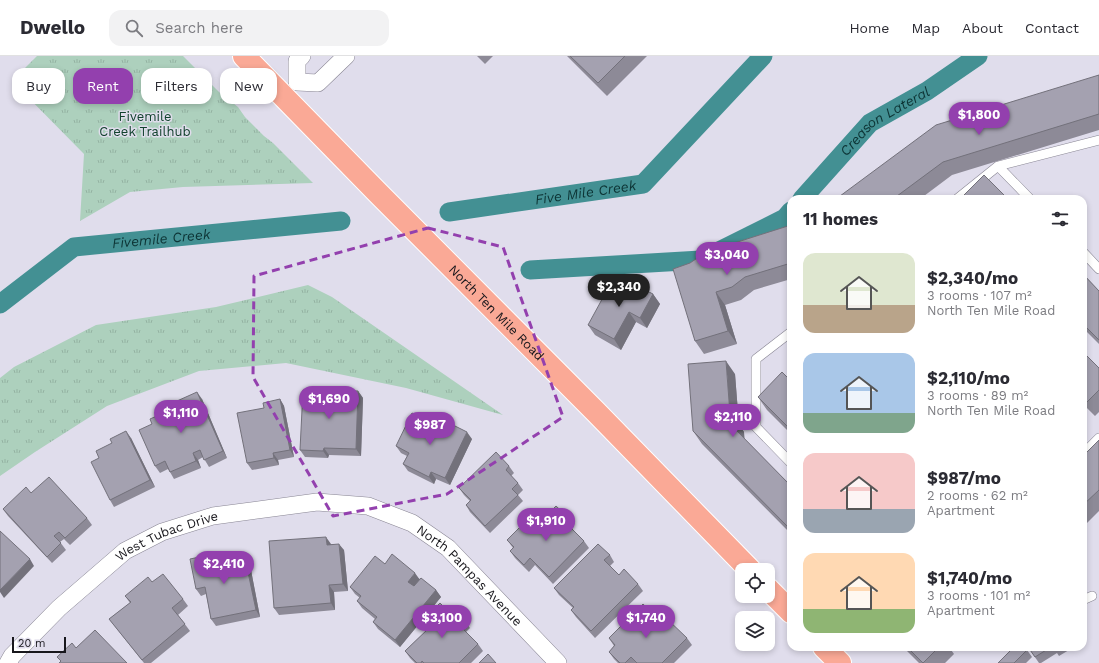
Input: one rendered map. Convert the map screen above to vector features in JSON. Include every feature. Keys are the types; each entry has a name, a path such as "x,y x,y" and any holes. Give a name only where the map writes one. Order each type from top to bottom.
{"main road":[{"name":"North Ten Mile Road","path":"244,56 290,89 378,193 596,412 743,563"},
{"path":"775,596 787,608"},
{"path":"828,651 840,663"}],"street":[{"path":"302,56 297,61 290,89 318,83 346,56"},
{"name":"West Tubac Drive","path":"8,663 12,656 59,608 125,551 162,532 213,516 317,502 368,506"},
{"name":"North Pampas Avenue","path":"368,506 412,523 448,548 558,663"}],"lane":[{"path":"962,195 998,166 1099,140"},
{"path":"998,166 1026,195"},
{"path":"1087,256 1099,269"},
{"path":"787,335 756,359 756,427 787,459"},
{"path":"1087,450 1099,438"},
{"path":"1087,598 1092,596"}],"highlighted area":[{"path":"428,228 503,247 563,417 447,494 333,516 253,377 254,276"}],"green space":[{"name":"Fivemile Creek Trailhub","path":"37,56 183,56 195,68 141,68 141,104 212,104 212,85 220,93 220,104 234,104 238,107 245,117 313,183 183,187 130,192 80,221 84,154 35,104 65,104 65,68 25,68"},
{"path":"308,285 332,297 503,415 406,388 286,363 199,371 107,406 0,476 0,378 14,367 96,325 216,307"}],"building":[{"path":"570,56 625,56 598,83"},
{"path":"1099,75 1099,114 943,162 898,195 841,195 936,125"},
{"path":"984,175 1004,195 964,195"},
{"path":"787,226 787,264 745,277 732,287 716,292 728,331 695,341 673,269 690,263 706,252"},
{"path":"1087,278 1099,291 1099,340 1087,328"},
{"path":"612,281 633,293 637,286 653,294 640,318 629,312 614,339 588,325"},
{"path":"1087,356 1099,368 1099,390 1087,402"},
{"path":"726,361 730,414 735,419 736,430 787,482 787,526 693,431 688,364"},
{"path":"782,372 787,377 787,426 758,397"},
{"path":"303,390 358,391 356,449 324,448 323,451 300,450"},
{"path":"197,392 223,451 204,460 200,450 193,453 196,461 170,472 165,461 155,466 139,430 152,424 150,419 159,415 157,410"},
{"path":"280,399 290,450 273,453 274,458 247,463 237,413 264,408 263,403"},
{"path":"412,413 446,430 449,423 467,432 445,478 431,472 429,477 403,464 409,453 396,446"},
{"path":"126,431 150,480 110,500 91,462 99,458 96,451 112,443 110,439"},
{"path":"1099,440 1099,490 1087,501 1087,452"},
{"path":"496,452 509,466 506,470 518,483 512,489 518,495 485,526 466,505 471,500 459,488"},
{"path":"49,477 87,518 65,538 59,532 54,536 61,543 47,557 3,509 26,487 31,493"},
{"path":"556,506 570,519 566,523 584,541 549,577 530,558 524,565 510,551 514,547 507,540 524,523 531,531"},
{"path":"0,531 30,559 0,590"},
{"path":"326,537 327,545 339,544 343,584 329,585 331,603 274,608 269,541"},
{"path":"598,544 610,555 604,560 619,575 624,569 638,584 591,631 571,610 574,607 554,588"},
{"path":"219,553 221,563 245,558 256,610 211,619 205,587 196,589 190,559"},
{"path":"392,554 415,573 408,582 414,586 421,578 436,590 395,640 373,622 377,617 357,601 361,596 350,587 375,556 385,564"},
{"path":"163,574 183,599 172,608 185,624 142,660 109,619 131,602 125,596 148,577 152,582"},
{"path":"440,603 447,610 450,606 465,621 460,626 478,644 459,663 424,663 422,661 421,663 417,663 405,651 430,627 423,620"},
{"path":"643,604 661,621 665,617 687,638 662,663 637,663 631,657 625,663 620,663 609,652 615,645 609,638"},
{"path":"95,630 127,663 59,663 61,661 57,657 72,643 76,648"},
{"path":"911,651 935,651 923,663"},
{"path":"1010,651 1026,651 1014,663 998,663"},
{"path":"1031,651 1045,651 1035,657"},
{"path":"488,654 496,663 479,663"}],"waterway":[{"name":"Five Mile Creek","path":"449,212 643,184 763,56"},
{"name":"Creason Lateral","path":"806,195 870,123 927,91 978,56"},
{"name":"Creason Lateral","path":"530,270 701,260 787,216"},
{"name":"Fivemile Creek","path":"0,304 74,247 341,221"}]}
